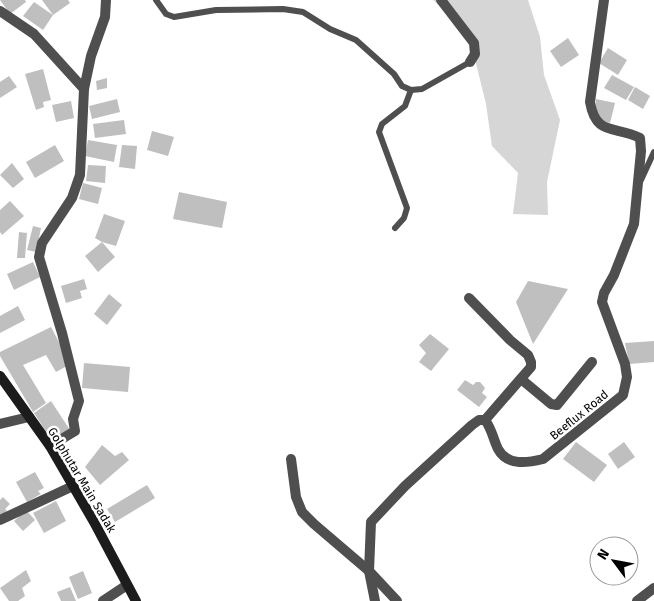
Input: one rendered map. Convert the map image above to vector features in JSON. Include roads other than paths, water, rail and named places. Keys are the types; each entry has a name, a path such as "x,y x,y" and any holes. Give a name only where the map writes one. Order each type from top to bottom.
{"main road":[{"name":"Golphutar Main Sadak","path":"0,376 50,446 136,601"}],"street":[{"path":"50,446 75,431 73,419 79,402 62,333 39,257 42,243 72,198 80,175 84,89 91,56 105,17 106,0"},
{"path":"440,0 474,44 474,54 470,62"},
{"name":"Beeflux Road","path":"485,420 490,426 498,449 504,457 516,462 530,463 544,459 623,395 627,377 625,364 602,302 604,293 614,275 634,224 641,151 640,138 631,133 606,128 599,124 592,116 590,102 604,0"},
{"path":"0,11 34,34 84,89"},
{"path":"375,601 369,571 371,522 405,486 472,425 479,420 485,420 531,367 528,355 510,340 469,298"},
{"path":"521,379 551,404 557,405 592,362"},
{"path":"0,424 29,417"},
{"path":"291,459 296,497 302,512 369,571 397,601"},
{"path":"0,520 73,486"},
{"path":"103,601 127,585"},
{"path":"637,601 654,588"}],"lane":[{"path":"156,0 166,14 174,17 216,10 283,8 303,12 330,28 356,40 394,74 402,86 410,90 422,89 470,62"},
{"path":"395,228 404,218 407,208 379,132 382,124 405,106 410,90"},
{"path":"638,186 654,152"}]}
